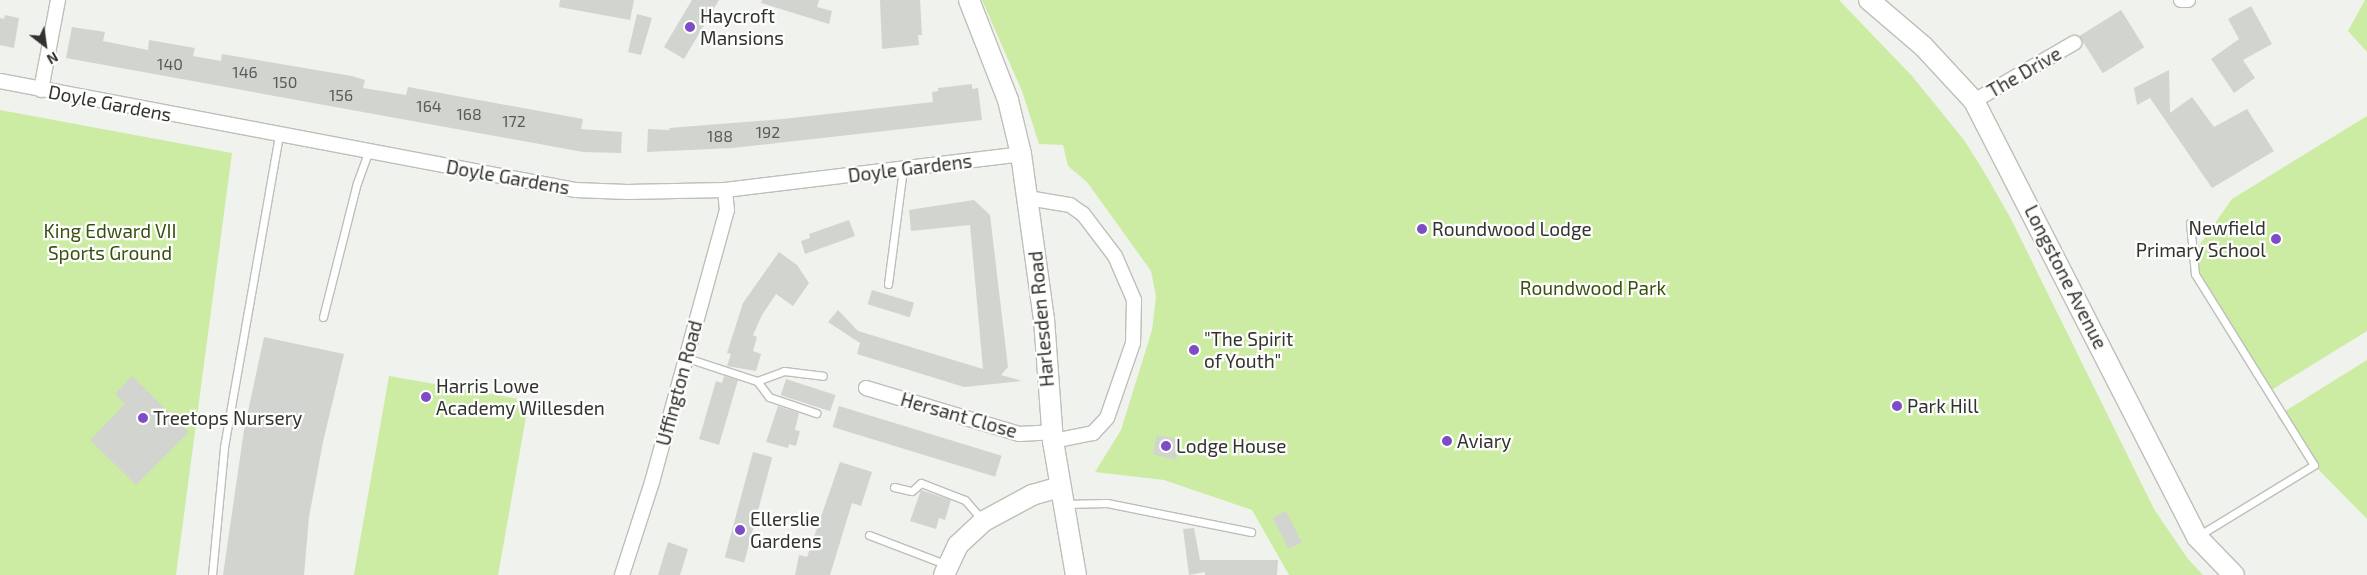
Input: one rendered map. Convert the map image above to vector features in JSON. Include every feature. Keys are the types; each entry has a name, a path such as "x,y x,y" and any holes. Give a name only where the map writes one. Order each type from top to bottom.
{"street":[{"path":"41,90 58,0"},
{"name":"Harlesden Road","path":"968,0 1008,100 1021,154 1044,319 1053,436 1076,575"},
{"name":"Longstone Avenue","path":"1869,0 1923,46 1974,101 2197,537 2234,575"},
{"path":"2180,0 2188,0"},
{"name":"The Drive","path":"1974,101 2074,43"},
{"name":"Doyle Gardens","path":"0,81 575,190 627,192 724,190 1021,154"},
{"name":"Uffington Road","path":"622,575 687,358 726,210 724,190"},
{"path":"1028,198 1070,205 1084,214 1116,256 1134,300 1133,343 1106,418 1093,433 1053,436"},
{"name":"Hersant Close","path":"866,388 1019,434 1053,436"},
{"path":"946,570 958,545 984,521 1032,495 1062,496"}],"lane":[{"path":"212,575 224,447 279,135"},
{"path":"323,317 357,183 368,152"},
{"path":"888,284 903,169"},
{"path":"2190,223 2195,274 2314,465 2197,537"},
{"path":"687,358 757,381 770,397 816,413"},
{"path":"757,381 784,371 823,376"},
{"path":"894,487 912,491 921,483 961,498 984,521"},
{"path":"1062,496 1108,503 1251,532"},
{"path":"869,535 946,570"}],"green space":[{"name":"Roundwood Park","path":"982,0 1839,0 1912,76 1964,140 1983,170 2011,219 2154,509 2188,559 2203,575 1289,575 1252,510 1164,480 1095,472 1121,430 1152,330 1156,297 1151,271 1087,182 1068,166 1063,145 1039,144 1022,91"},
{"path":"2365,0 2367,0 2367,52 2348,31"},
{"name":"King Edward VII Sports Ground","path":"0,110 232,153 176,575 0,575"},
{"path":"2367,116 2367,331 2270,391 2191,257 2232,199"},
{"path":"2367,360 2367,519 2314,465 2277,416"},
{"path":"389,376 529,401 498,575 354,575"}],"building":[{"path":"560,0 634,0 630,20 559,7"},
{"name":"Haycroft Mansions","path":"692,0 719,0 684,59 664,47"},
{"path":"762,0 819,0 817,7 832,11 829,24 761,3"},
{"path":"880,0 920,0 922,35 918,35 919,45 882,49"},
{"path":"2251,6 2272,44 2243,60 2255,78 2234,93 2211,59 2239,39 2228,19"},
{"path":"2121,10 2144,47 2103,73 2079,36"},
{"name":"Haycroft Mansions","path":"637,14 652,18 641,55 628,52"},
{"path":"5,15 19,18 14,48 0,45 0,18 4,19"},
{"path":"72,27 105,32 103,41 148,50 149,40 195,48 193,56 221,61 222,54 352,76 365,80 363,88 406,95 408,87 583,119 581,129 622,132 621,153 583,152 66,58"},
{"path":"2169,70 2170,113 2192,97 2214,127 2247,109 2274,151 2212,188 2150,98 2137,105 2134,88"},
{"path":"972,84 972,89 978,88 982,120 732,148 647,152 648,129 670,130 669,128 783,119 933,102 932,92 938,91 938,88"},
{"path":"974,200 990,215 1008,367 1001,375 1022,381 964,387 857,354 860,343 828,322 838,310 858,331 983,369 970,225 911,231 909,210"},
{"path":"849,220 855,236 805,254 801,241 810,238 809,234"},
{"path":"779,252 797,265 809,283 793,306 776,294 762,315 753,335 757,337 753,351 761,354 756,371 727,366 731,354 727,353 743,303"},
{"path":"872,290 914,303 910,317 868,304"},
{"path":"264,337 344,354 323,442 309,517 304,575 223,575 244,430"},
{"name":"Treetops Nursery","path":"132,376 189,432 136,485 90,440 125,404 115,394"},
{"path":"724,376 738,380 719,445 699,439 716,381 722,383"},
{"path":"786,379 835,395 830,411 781,395"},
{"path":"778,406 799,413 795,430 800,431 796,446 789,444 788,448 766,442"},
{"path":"839,406 1002,456 995,477 833,427"},
{"name":"Lodge House","path":"1157,435 1180,440 1176,460 1153,455"},
{"name":"Ellerslie Gardens","path":"753,452 772,457 744,562 725,557"},
{"path":"840,462 872,472 861,506 852,503 830,575 795,575 799,555 807,557"},
{"path":"921,490 951,500 945,520 939,518 936,529 910,521"},
{"path":"1286,511 1302,542 1289,549 1273,518"},
{"path":"1194,528 1200,560 1278,560 1277,575 1205,575 1205,572 1189,575 1183,529"},
{"path":"668,542 688,549 680,575 658,575"}],"place":[{"name":"Haycroft Mansions","path":"690,27"},
{"name":"Roundwood Lodge","path":"1422,229"},
{"name":"Newfield Primary School","path":"2276,239"},
{"name":"\"The Spirit of Youth\"","path":"1194,350"},
{"name":"Harris Lowe Academy Willesden","path":"426,397"},
{"name":"Park Hill","path":"1897,406"},
{"name":"Treetops Nursery","path":"143,418"},
{"name":"Aviary","path":"1447,441"},
{"name":"Lodge House","path":"1166,446"},
{"name":"Ellerslie Gardens","path":"740,530"}]}
